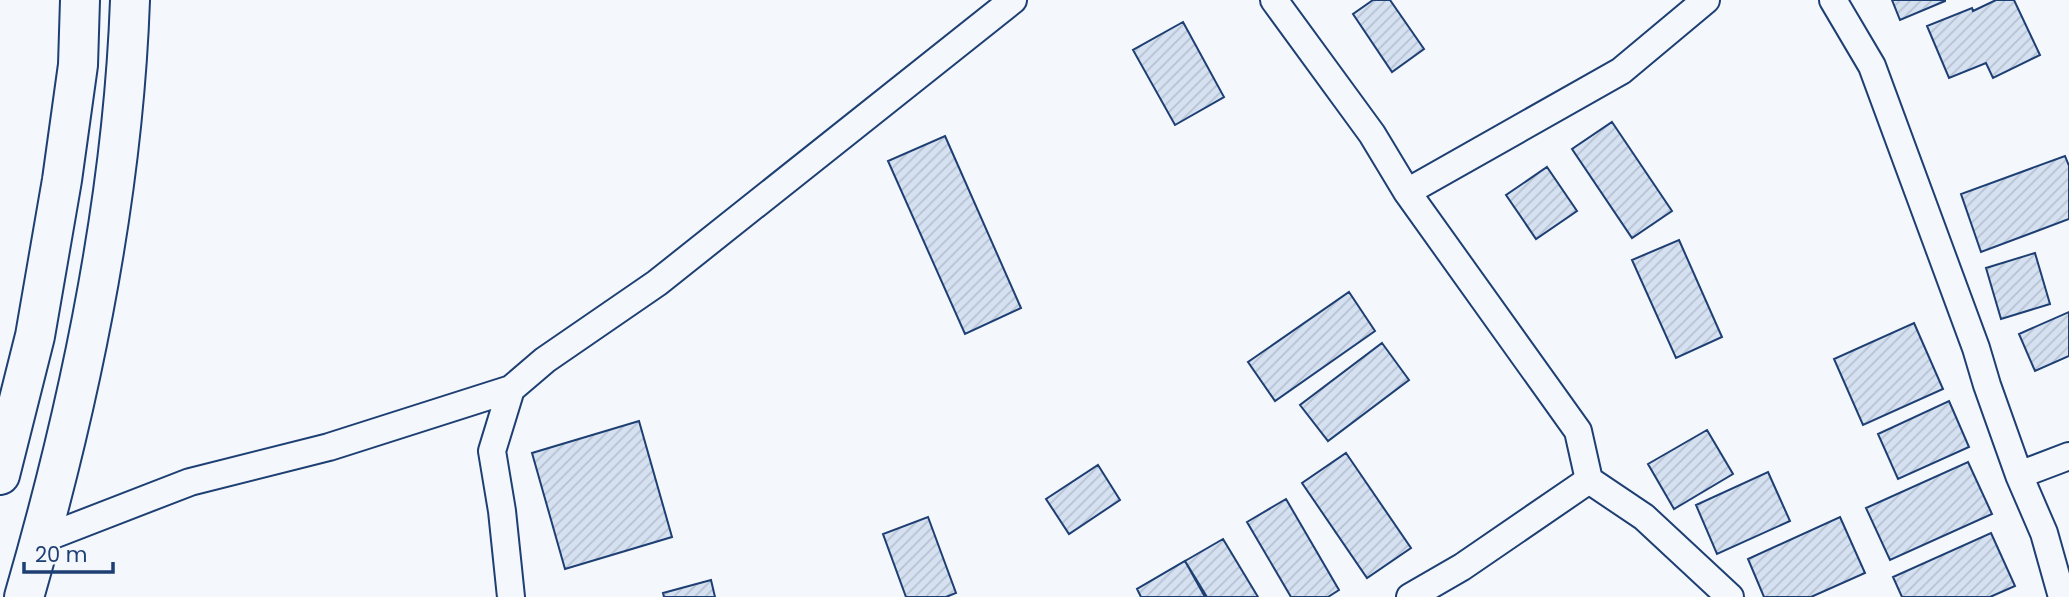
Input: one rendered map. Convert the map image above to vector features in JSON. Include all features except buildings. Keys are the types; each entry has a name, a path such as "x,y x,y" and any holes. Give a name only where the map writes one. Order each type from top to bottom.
{"main road":[{"path":"0,475 35,336 58,206 78,65 80,0"},
{"path":"24,597 88,340 116,185 128,69 130,0"}],"street":[{"path":"40,540 190,482 329,447 511,389 545,360 657,283 1013,0"},
{"path":"1274,0 1371,134 1406,191 1578,431 1589,480 1644,517 1730,597"},
{"path":"1406,191 1621,71 1706,0"},
{"path":"1833,0 1872,66 1976,348 2019,475 2044,533 2062,597"},
{"path":"510,597 502,511 492,451 511,389"},
{"path":"2019,475 2069,456"},
{"path":"1410,597 1462,567 1589,480"}]}
